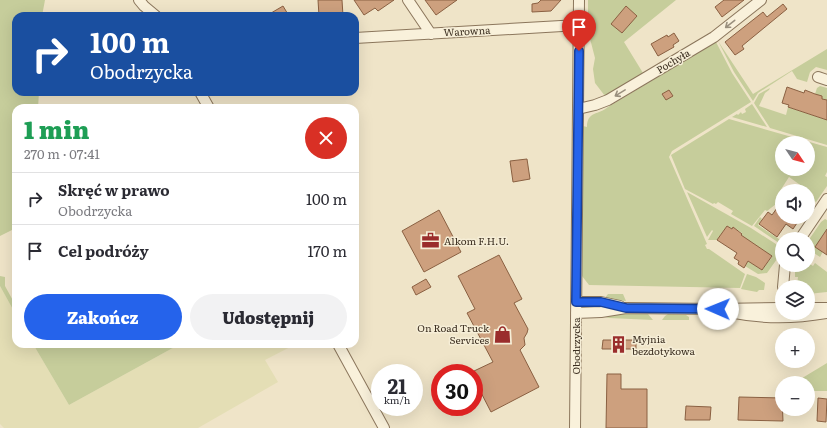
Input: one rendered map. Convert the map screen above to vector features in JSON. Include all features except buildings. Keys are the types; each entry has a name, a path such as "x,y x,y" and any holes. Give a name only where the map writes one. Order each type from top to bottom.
{"street":[{"path":"139,0 151,12"},
{"path":"408,0 430,34"},
{"name":"Obodrzycka","path":"576,428 579,0"},
{"name":"Pochyła","path":"578,109 595,105 615,96 714,37 761,0"},
{"name":"Warowna","path":"359,38 579,25"},
{"path":"806,232 824,211 827,200"},
{"path":"576,302 601,302 626,308"},
{"path":"576,313 601,312 626,308 775,308"},
{"path":"815,308 827,308"},
{"path":"718,309 737,314 760,316 806,316 827,313"},
{"path":"340,348 384,428"}],"shaded area":[{"path":"0,286 12,308 12,348 35,348 69,405 173,348 288,348 265,360 278,382 198,428 4,428 0,424"}],"green space":[{"path":"0,0 45,0 43,12 12,12 12,96 39,96 38,104 12,104 12,230 0,236"},
{"path":"588,0 676,0 624,42 643,73 605,96 595,83 593,69 595,58 588,31"},
{"path":"718,41 753,94 827,49 827,70 816,67 810,72 807,82 797,79 792,71 758,93 753,101 734,72"},
{"path":"716,42 732,73 751,102 672,151 669,157 707,244 705,245 707,249 745,274 740,288 589,285 582,276 583,126 587,127 589,118 594,114 605,110"},
{"path":"820,86 827,88 827,100 822,99 822,96 815,94 817,88"},
{"path":"770,88 765,93 759,106 786,115 788,107 827,120 827,145 815,141 815,136 797,136 770,128 754,103 759,94"},
{"path":"752,104 767,127 732,117 741,112 742,114 746,112 745,109"},
{"path":"729,119 788,136 775,136 775,176 815,176 815,144 827,147 827,172 825,176 827,177 827,186 816,202 815,184 799,184 789,177 784,184 775,184 775,205 767,211 765,210 752,226 731,214 733,211 718,202 713,204 685,189 671,155"},
{"path":"687,192 751,228 775,243 775,262 767,273 758,274 745,266 748,261 762,270 772,257 741,235 742,233 733,227 732,229 727,226 717,240 708,240 713,231 712,230 707,237"},
{"path":"760,217 762,219 758,225 775,236 775,240 754,226"},
{"path":"825,219 827,220 826,239 820,257 815,254 814,232"},
{"path":"815,263 827,272 827,292 815,293 815,280 798,280 798,277 795,277 795,272 815,272"},
{"path":"747,274 756,277 765,283 764,290 759,290 757,292 741,289"},
{"path":"0,276 5,277 5,286 12,299 12,308 0,286"},
{"path":"608,294 623,294 626,301 604,299"},
{"path":"648,314 653,320 609,318 605,317 604,315"},
{"path":"668,314 686,315 689,317 689,320 662,320"},
{"path":"35,348 173,348 69,405"},
{"path":"827,363 827,391 815,391 815,376 806,376"}],"place":[{"name":"Alkom F.H.U.","path":"431,241"},
{"name":"On Road Truck Services","path":"502,334"},
{"name":"Myjnia bezdotykowa","path":"619,345"}],"route":[{"path":"579,51 576,302 601,302 626,308 718,309"}]}
